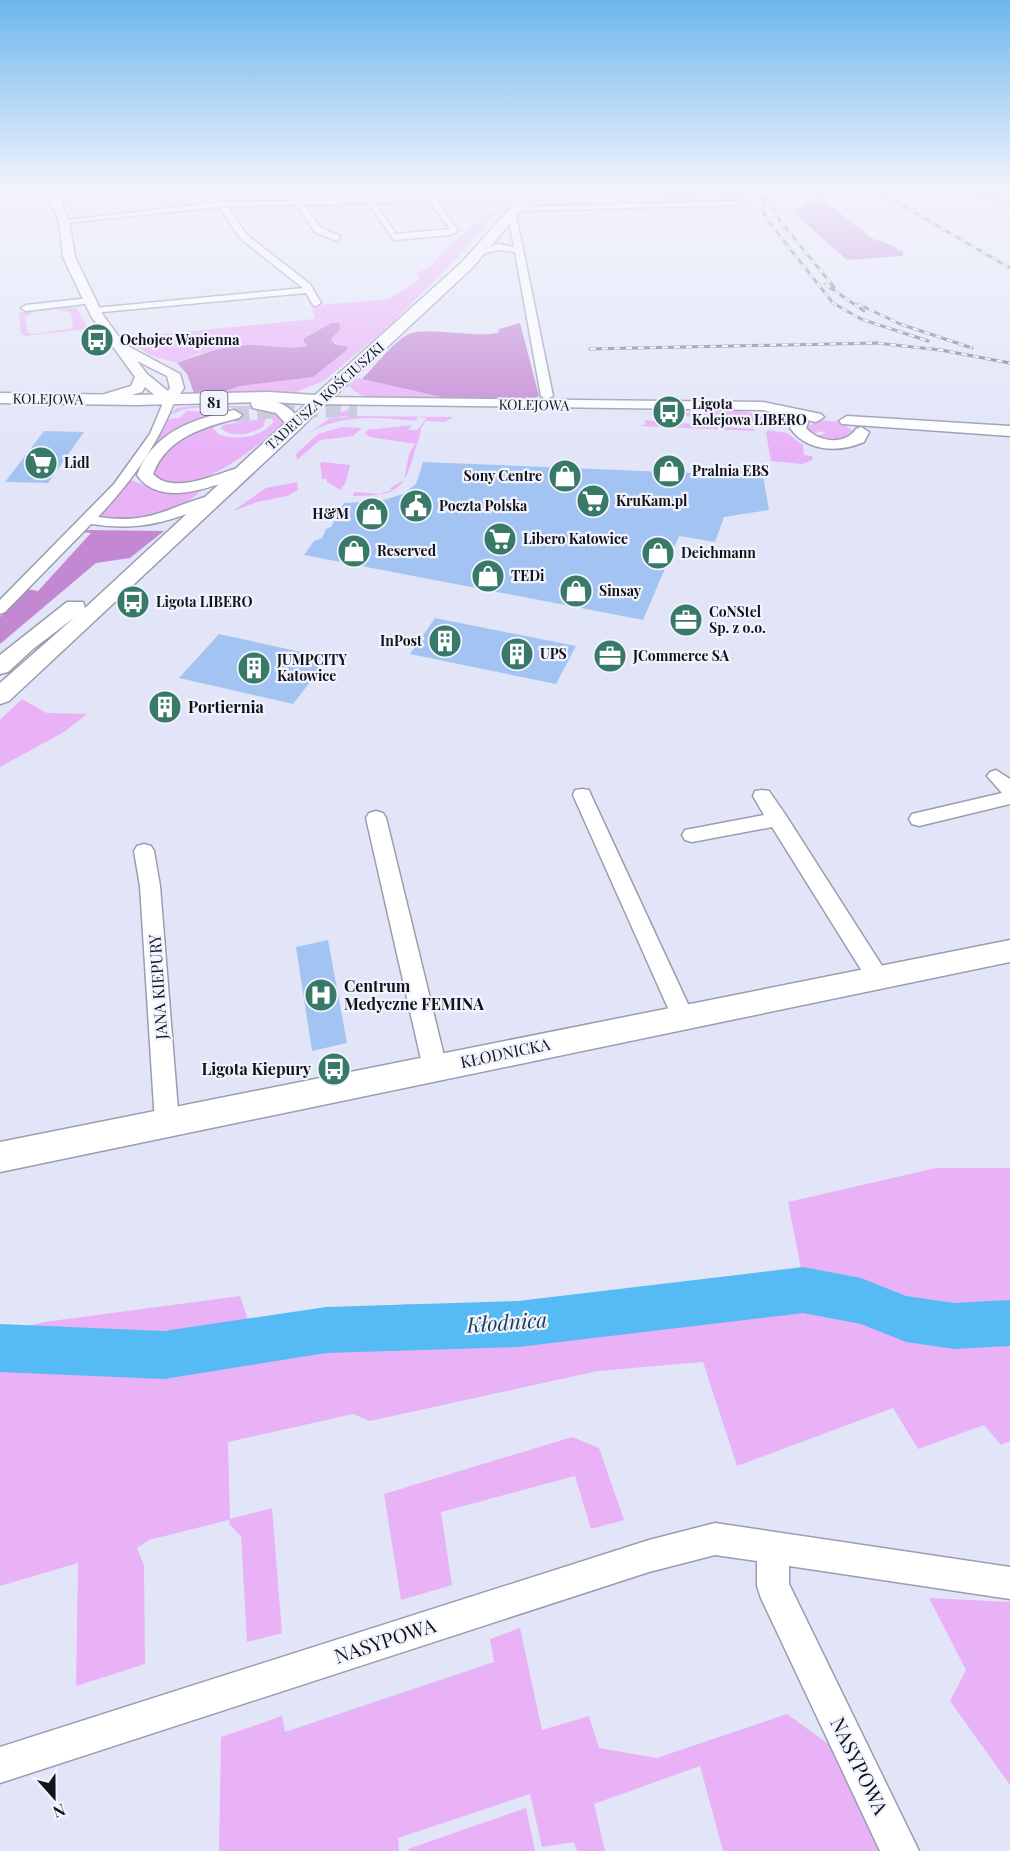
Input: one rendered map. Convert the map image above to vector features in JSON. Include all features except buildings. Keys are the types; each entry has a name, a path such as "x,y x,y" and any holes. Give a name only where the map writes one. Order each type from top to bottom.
{"main road":[{"name":"TADEUSZA KOŚCIUSZKI","path":"0,696 83,622 451,277"},
{"path":"285,397 340,382"},
{"name":"KOLEJOWA","path":"173,394 189,403 259,404 319,401"},
{"name":"KOLEJOWA","path":"0,398 100,400 173,394 200,397 285,397 319,401"},
{"path":"259,404 282,409 295,424"},
{"name":"TADEUSZA KOŚCIUSZKI","path":"0,667 51,624 157,552"},
{"path":"0,714 83,622"},
{"path":"0,656 51,624"}],"street":[{"path":"79,277 111,338 142,377 173,394"},
{"path":"294,277 310,290 316,303"},
{"path":"524,277 547,396"},
{"path":"26,308 92,306 310,290"},
{"path":"0,609 119,487 156,434 173,394 176,379 170,372 121,348"},
{"path":"100,400 137,389 142,377"},
{"path":"340,382 353,395 378,402"},
{"path":"525,405 547,396 568,406"},
{"name":"KOLEJOWA","path":"319,401 568,406 748,406 778,408 816,417 847,421"},
{"path":"295,424 329,411 378,402"},
{"name":"KOLEJOWA","path":"748,406 784,415 800,427"},
{"path":"357,410 628,414 710,421"},
{"path":"234,415 202,423 175,437 152,460 145,475 153,484 179,488 241,472"},
{"path":"782,427 800,427 816,417"},
{"path":"847,421 856,425 861,432"},
{"path":"847,421 909,423 1010,431"},
{"path":"800,427 812,440 835,444 855,441 861,432 870,427 909,423"},
{"path":"87,519 132,525 149,524 216,498"},
{"path":"996,776 1010,790"},
{"path":"582,795 683,1017"},
{"path":"762,796 878,978"},
{"path":"919,819 1010,798"},
{"path":"376,818 435,1068"},
{"path":"692,835 778,819"},
{"name":"JANA KIEPURY","path":"144,851 150,886 167,1123"},
{"name":"KŁODNICKA","path":"0,1157 1010,951"},
{"name":"NASYPOWA","path":"0,1765 649,1556 715,1539 1010,1583"},
{"name":"NASYPOWA","path":"773,1546 773,1586 900,1851"}],"shaded area":[{"path":"419,277 438,277 389,326 325,380 282,395 217,395 239,386 313,377 347,350 331,339 331,323 303,339 308,346 296,349 238,346 198,354 177,363 150,355 124,338 315,319 312,306 389,299 420,279"},
{"path":"54,308 76,308 89,329 25,336 21,334 19,313 38,309 25,317 28,333 36,334 73,328 71,313"},
{"path":"331,323 339,323 340,329 331,339 335,344 347,347 347,350 313,377 240,386 220,393 194,393 187,374 177,363 235,346 288,348 307,346 303,339"},
{"path":"520,323 539,396 533,399 446,398 362,379 391,348 409,334 427,331 498,333 499,329"},
{"path":"358,378 446,398 360,395 348,386"},
{"path":"262,406 277,409 284,421 264,440 217,472 187,485 169,485 153,477 152,469 166,451 180,439 218,422 213,428 218,434 247,437 262,432 273,422 272,417 265,413 231,407 186,409 168,415 177,408"},
{"path":"358,408 355,416 453,417 445,422 426,421 421,428 410,467 404,479 409,454 415,444 370,437 365,434 367,430 412,425 408,430 417,430 427,418 418,417 415,421 360,418 334,423 309,433 330,418 351,417 328,415"},
{"path":"733,410 778,417 771,423 621,411 668,414"},
{"path":"187,411 231,411 185,428 161,442 141,464 131,480 162,492 203,489 168,514 133,520 103,518 101,513 156,440 167,419 179,418"},
{"path":"266,418 263,427 253,432 236,434 221,428 223,425"},
{"path":"645,420 754,429 755,431 640,426 645,424"},
{"path":"820,420 840,422 855,432 844,440 815,437 825,433 822,431 810,435 805,427"},
{"path":"342,427 362,428 353,436 320,440 297,460 296,454 318,434"},
{"path":"768,430 787,433 803,445 804,455 812,456 813,460 802,464 771,461 766,433"},
{"path":"320,463 350,465 346,482 340,490 327,482 327,479 322,479"},
{"path":"403,480 394,490 387,493 378,495 353,496 354,492 380,494 392,490 390,488"},
{"path":"297,482 298,490 287,496 257,502 233,511 266,488"},
{"path":"87,530 164,531 130,558 96,563 0,644 0,617 27,589 38,591 91,533 81,532"},
{"path":"22,699 47,713 87,714 64,732 0,767 0,720"},
{"path":"936,1168 1010,1168 1010,1441 1001,1445 984,1425 918,1449 893,1408 737,1466 703,1362 598,1371 370,1421 353,1414 228,1442 230,1519 272,1508 282,1633 247,1642 241,1536 230,1525 229,1520 149,1540 137,1548 144,1565 145,1664 76,1686 78,1563 0,1586 0,1334 44,1322 240,1296 249,1324 406,1304 549,1309 647,1294 694,1294 802,1274 788,1202"},
{"path":"572,1437 599,1448 624,1520 591,1529 575,1476 441,1512 452,1585 401,1600 384,1494"},
{"path":"929,1598 1010,1602 1010,1785 950,1701 966,1670"},
{"path":"520,1628 542,1730 589,1716 599,1748 657,1758 787,1714 835,1749 881,1851 723,1851 700,1766 594,1804 605,1851 577,1851 574,1842 542,1847 530,1794 398,1838 399,1851 219,1851 221,1737 282,1716 285,1732 494,1662 490,1639"},
{"path":"526,1808 535,1851 409,1851 408,1849"}],"waterway":[{"name":"Kłodnica","path":"0,1348 164,1355 326,1330 518,1324 803,1290 861,1301 906,1319 954,1326 1010,1323"}],"tunnel":[{"path":"234,415 280,410 357,410"}],"railway":[{"path":"813,277 833,303 861,319 928,341"},
{"path":"826,277 834,287"},
{"path":"825,284 864,311"},
{"path":"858,304 900,324 972,348"},
{"path":"590,349 876,343 941,350 1010,363"}],"place":[{"name":"Ochojec Wapienna","path":"97,340"},
{"name":"Ligota Kolejowa LIBERO","path":"669,412"},
{"name":"Lidl","path":"41,463"},
{"name":"Pralnia EBS","path":"669,471"},
{"name":"Sony Centre","path":"565,476"},
{"name":"KruKam.pl","path":"593,501"},
{"name":"Poczta Polska","path":"416,506"},
{"name":"H&M","path":"372,514"},
{"name":"Libero Katowice","path":"500,539"},
{"name":"Reserved","path":"354,551"},
{"name":"Deichmann","path":"658,553"},
{"name":"TEDi","path":"488,576"},
{"name":"Sinsay","path":"576,591"},
{"name":"Ligota LIBERO","path":"133,602"},
{"name":"CoNStel Sp. z o.o.","path":"686,620"},
{"name":"InPost","path":"445,641"},
{"name":"UPS","path":"517,654"},
{"name":"JCommerce SA","path":"610,656"},
{"name":"JUMPCITY Katowice","path":"254,668"},
{"name":"Portiernia","path":"165,707"},
{"name":"Centrum Medyczne FEMINA","path":"321,995"},
{"name":"Ligota Kiepury","path":"334,1069"}]}
